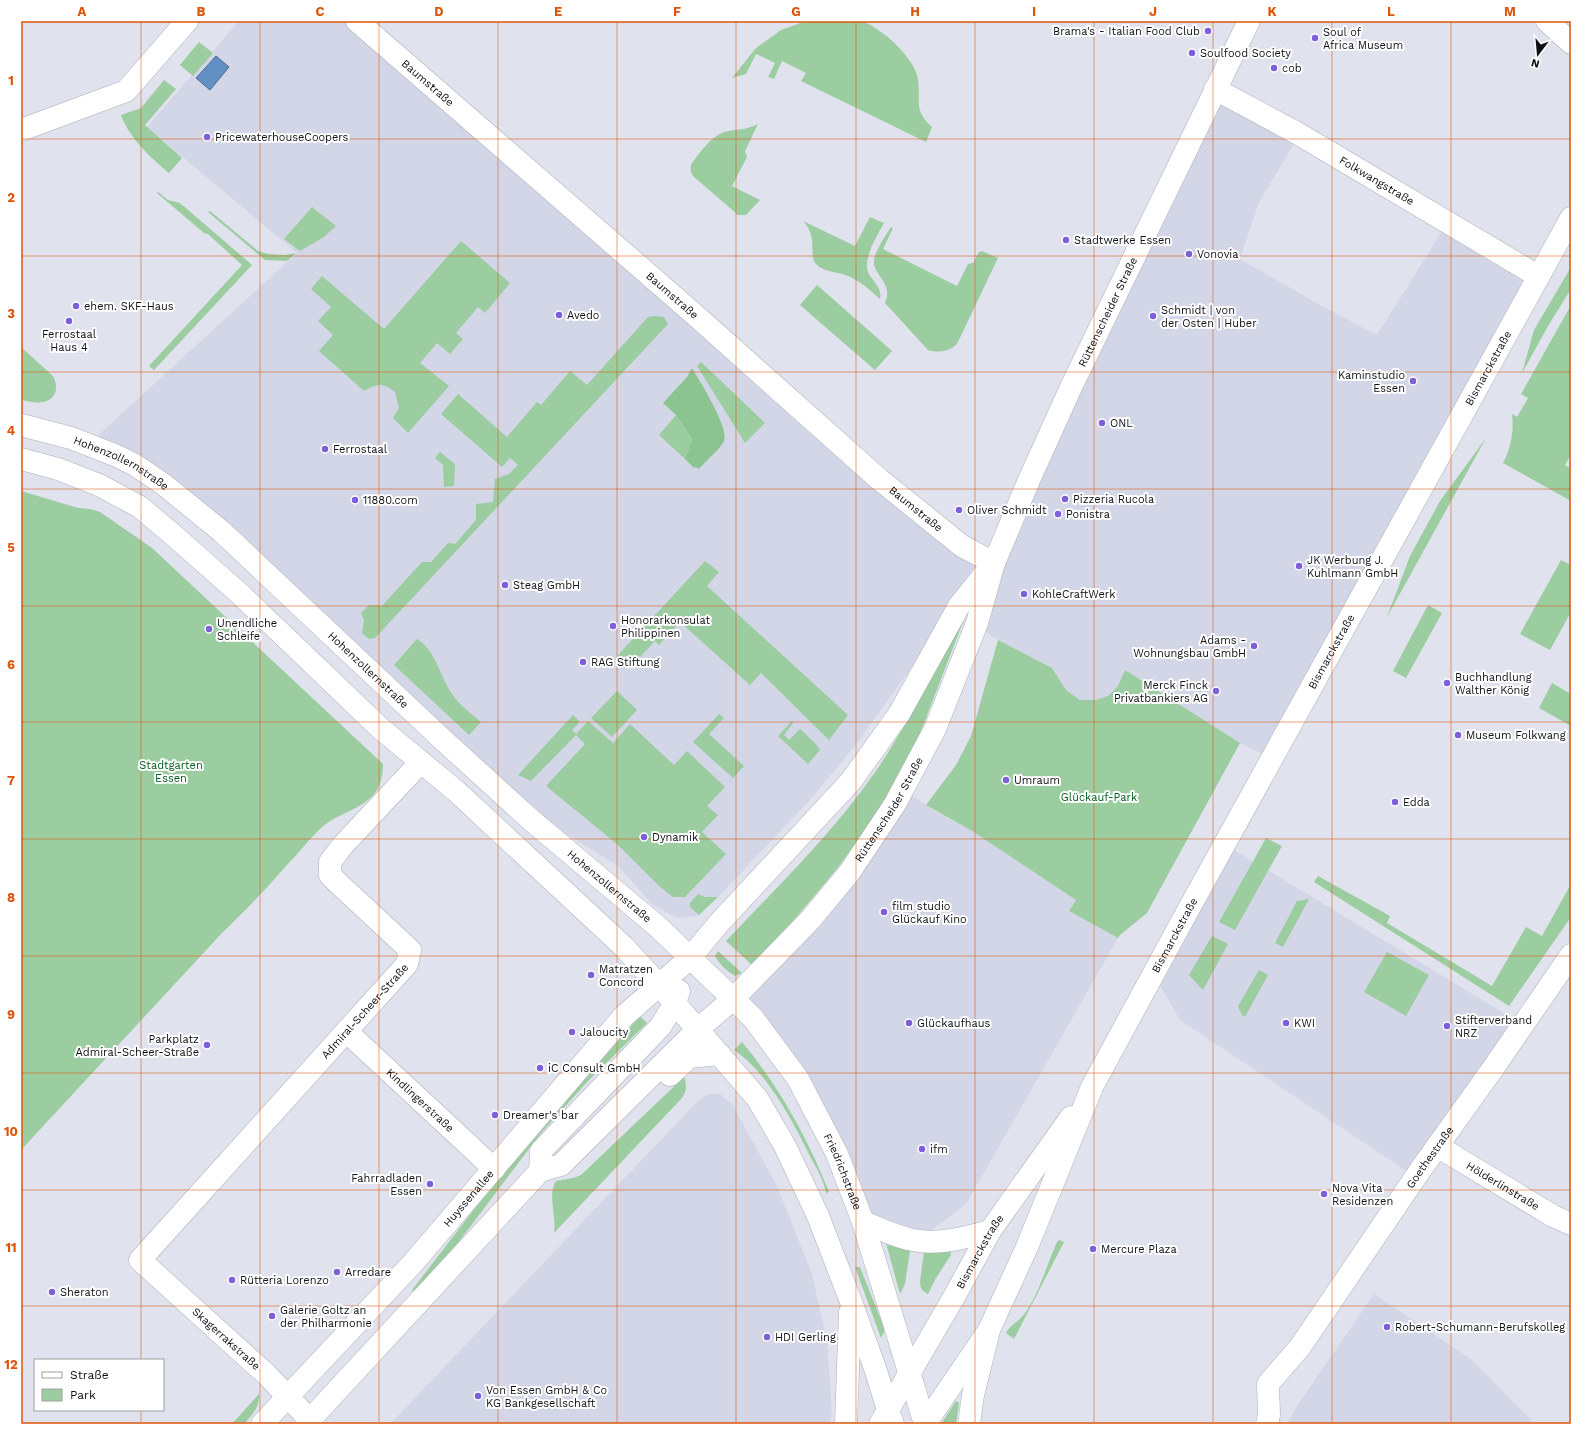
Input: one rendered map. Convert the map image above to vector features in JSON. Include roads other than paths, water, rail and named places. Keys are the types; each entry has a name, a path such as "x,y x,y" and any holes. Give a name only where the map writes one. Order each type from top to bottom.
{"street":[{"path":"21,130 126,91 187,21"},
{"name":"Baumstraße","path":"357,21 694,314 879,479 962,546 994,563"},
{"name":"Rüttenscheider Straße","path":"698,1030 733,999 810,920 849,873 895,804 935,729 977,623 994,563 1028,480 1072,385 1249,21"},
{"path":"1547,21 1571,43"},
{"name":"Folkwangstraße","path":"1215,89 1297,133 1538,276"},
{"name":"Bismarckstraße","path":"925,1424 989,1330 1028,1247 1092,1087 1138,1001 1571,218"},
{"name":"Hohenzollernstraße","path":"21,425 71,438 111,453 135,465 164,484 221,530 442,740 531,820 658,926 677,974"},
{"path":"21,459 58,469 99,485 140,507 171,532 239,593 380,728 456,791 623,946 677,974 675,1003 660,1027 540,1151 540,1171"},
{"name":"Rüttenscheider Straße","path":"677,974 720,922 829,806 863,766 899,714 959,606 994,563"},
{"name":"Admiral-Scheer-Straße","path":"140,1260 407,964 410,950 330,875 330,862 343,845 421,762"},
{"name":"Goethestraße","path":"1267,1424 1270,1414 1268,1384 1300,1347 1437,1146 1494,1067 1571,954"},
{"name":"Friedrichstraße","path":"677,974 733,999 760,1027 798,1079 837,1154 863,1222 925,1424"},
{"name":"Huyssenallee","path":"262,1424 413,1263 623,1017 677,974"},
{"path":"675,1003 757,1098 785,1146 815,1209 850,1299 876,1371 887,1419"},
{"path":"308,1422 540,1171 560,1165 698,1030"},
{"name":"Kindlingerstraße","path":"347,1032 494,1169"},
{"path":"540,1171 562,1174 569,1170 688,1057 719,1054"},
{"name":"Bismarckstraße","path":"887,1419 909,1372 954,1297 990,1231 1092,1087"},
{"name":"Hölderlinstraße","path":"1437,1146 1553,1216 1571,1224"},
{"path":"863,1222 897,1236 918,1241 939,1242 960,1239 990,1231"},
{"name":"Skagerrakstraße","path":"140,1260 288,1396 308,1422"},
{"path":"846,1424 850,1299"},
{"path":"969,1424 972,1395 989,1330"}],"water":[{"path":"216,56 229,67 210,90 196,78"}],"place":[{"name":"Brama's - Italian Food Club","path":"1208,31"},
{"name":"Soul of Africa Museum","path":"1315,38"},
{"name":"Soulfood Society","path":"1192,53"},
{"name":"cob","path":"1274,68"},
{"name":"PricewaterhouseCoopers","path":"207,137"},
{"name":"Stadtwerke Essen","path":"1066,240"},
{"name":"Vonovia","path":"1189,254"},
{"name":"ehem. SKF-Haus","path":"76,306"},
{"name":"Avedo","path":"559,315"},
{"name":"Schmidt | von der Osten | Huber","path":"1153,316"},
{"name":"Ferrostaal Haus 4","path":"69,321"},
{"name":"Kaminstudio Essen","path":"1413,381"},
{"name":"ONL","path":"1102,423"},
{"name":"Ferrostaal","path":"325,449"},
{"name":"Pizzeria Rucola","path":"1065,499"},
{"name":"11880.com","path":"355,500"},
{"name":"Oliver Schmidt","path":"959,510"},
{"name":"Ponistra","path":"1058,514"},
{"name":"JK Werbung J. Kuhlmann GmbH","path":"1299,566"},
{"name":"Steag GmbH","path":"505,585"},
{"name":"KohleCraftWerk","path":"1024,594"},
{"name":"Honorarkonsulat Philippinen","path":"613,626"},
{"name":"Unendliche Schleife","path":"209,629"},
{"name":"Adams - Wohnungsbau GmbH","path":"1254,646"},
{"name":"RAG Stiftung","path":"583,662"},
{"name":"Buchhandlung Walther König","path":"1447,683"},
{"name":"Merck Finck Privatbankiers AG","path":"1216,691"},
{"name":"Museum Folkwang","path":"1458,735"},
{"name":"Umraum","path":"1006,780"},
{"name":"Edda","path":"1395,802"},
{"name":"Dynamik","path":"644,837"},
{"name":"film studio Glückauf Kino","path":"884,912"},
{"name":"Matratzen Concord","path":"591,975"},
{"name":"Glückaufhaus","path":"909,1023"},
{"name":"KWI","path":"1286,1023"},
{"name":"Stifterverband NRZ","path":"1447,1026"},
{"name":"Jaloucity","path":"572,1032"},
{"name":"Parkplatz Admiral-Scheer-Straße","path":"207,1045"},
{"name":"iC Consult GmbH","path":"540,1068"},
{"name":"Dreamer's bar","path":"495,1115"},
{"name":"ifm","path":"922,1149"},
{"name":"Fahrradladen Essen","path":"430,1184"},
{"name":"Nova Vita Residenzen","path":"1324,1194"},
{"name":"Mercure Plaza","path":"1093,1249"},
{"name":"Arredare","path":"337,1272"},
{"name":"Rütteria Lorenzo","path":"232,1280"},
{"name":"Sheraton","path":"52,1292"},
{"name":"Galerie Goltz an der Philharmonie","path":"272,1316"},
{"name":"Robert-Schumann-Berufskolleg","path":"1387,1327"},
{"name":"HDI Gerling","path":"767,1337"},
{"name":"Von Essen GmbH & Co KG Bankgesellschaft","path":"478,1396"}],"park label":[{"name":"Stadtgarten Essen","path":"171,771"},
{"name":"Glückauf-Park","path":"1099,797"}]}
